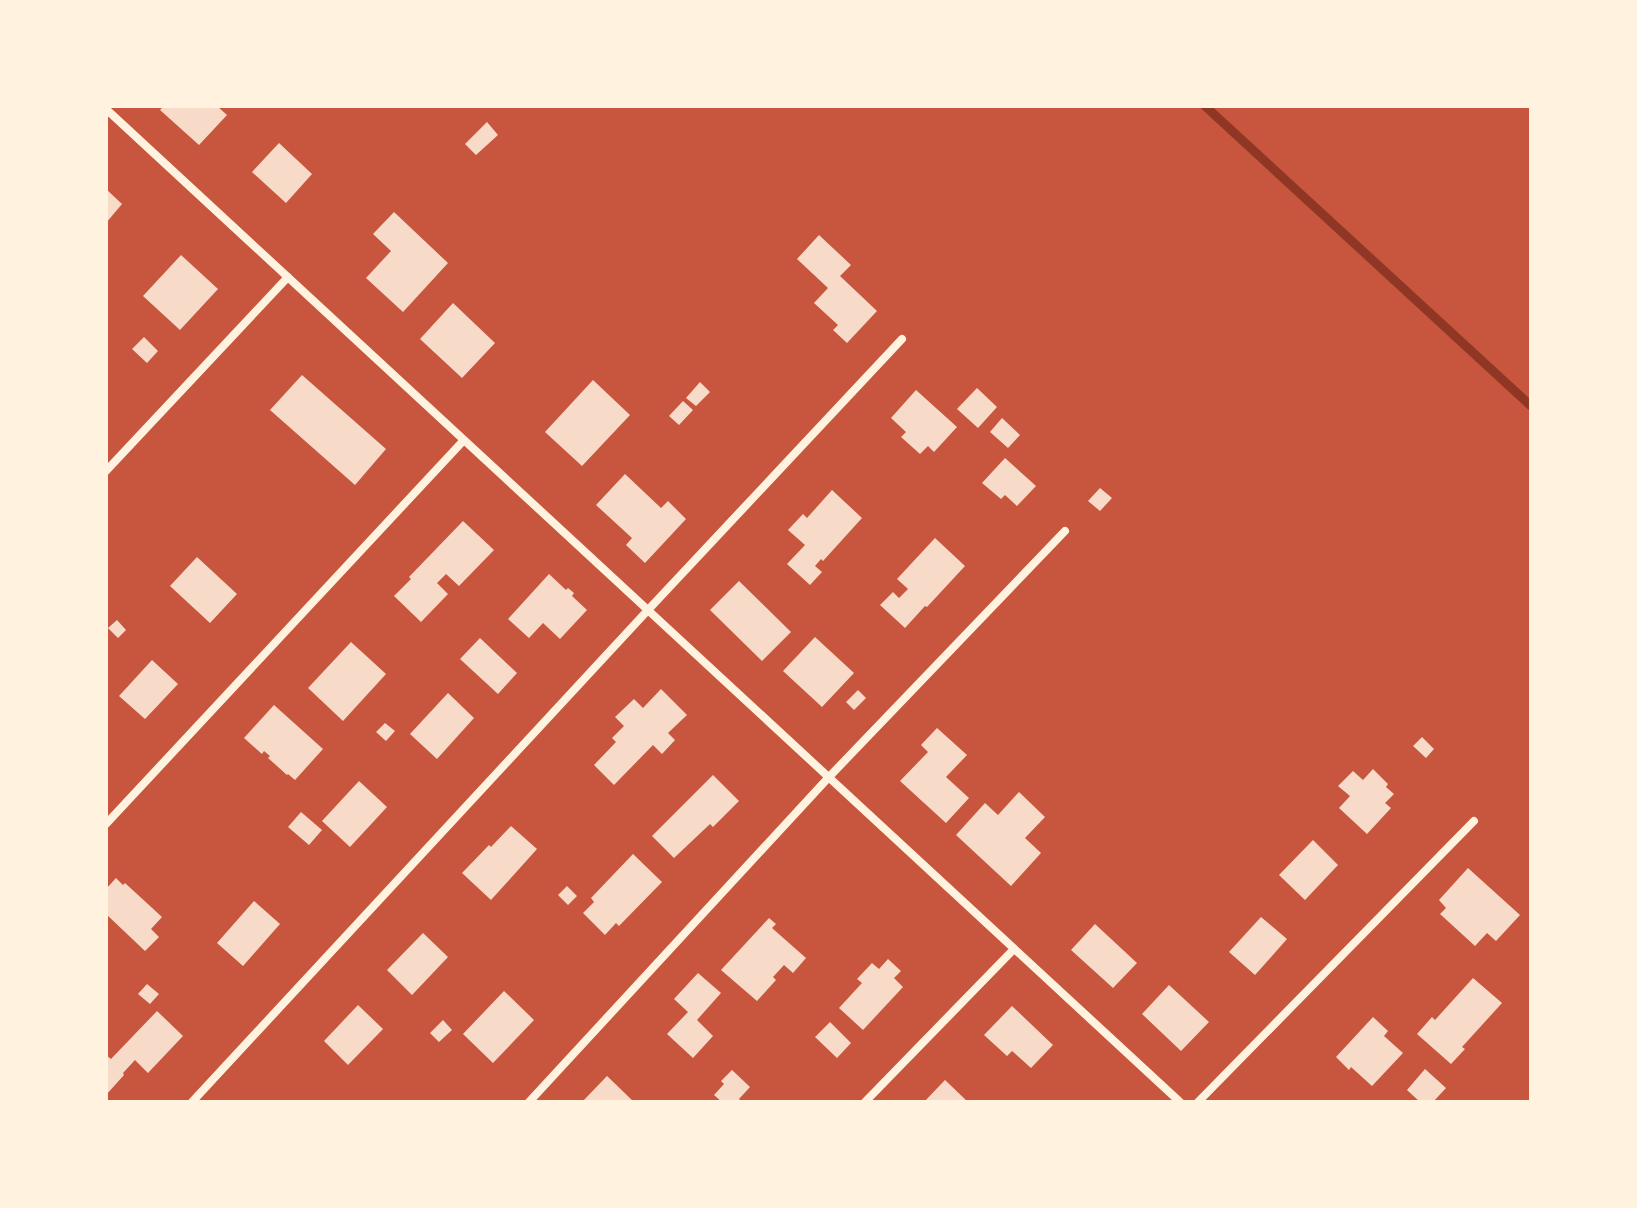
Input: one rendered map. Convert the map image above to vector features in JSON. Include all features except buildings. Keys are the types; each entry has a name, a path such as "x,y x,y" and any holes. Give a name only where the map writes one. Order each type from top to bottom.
{"street":[{"path":"107,109 1180,1102"},
{"path":"106,471 288,277"},
{"path":"192,1102 902,339"},
{"path":"106,824 464,440"},
{"path":"529,1102 829,777 1065,531"},
{"path":"1198,1102 1474,821"},
{"path":"865,1102 1014,949"}],"waterway":[{"path":"1205,106 1531,406"}]}
